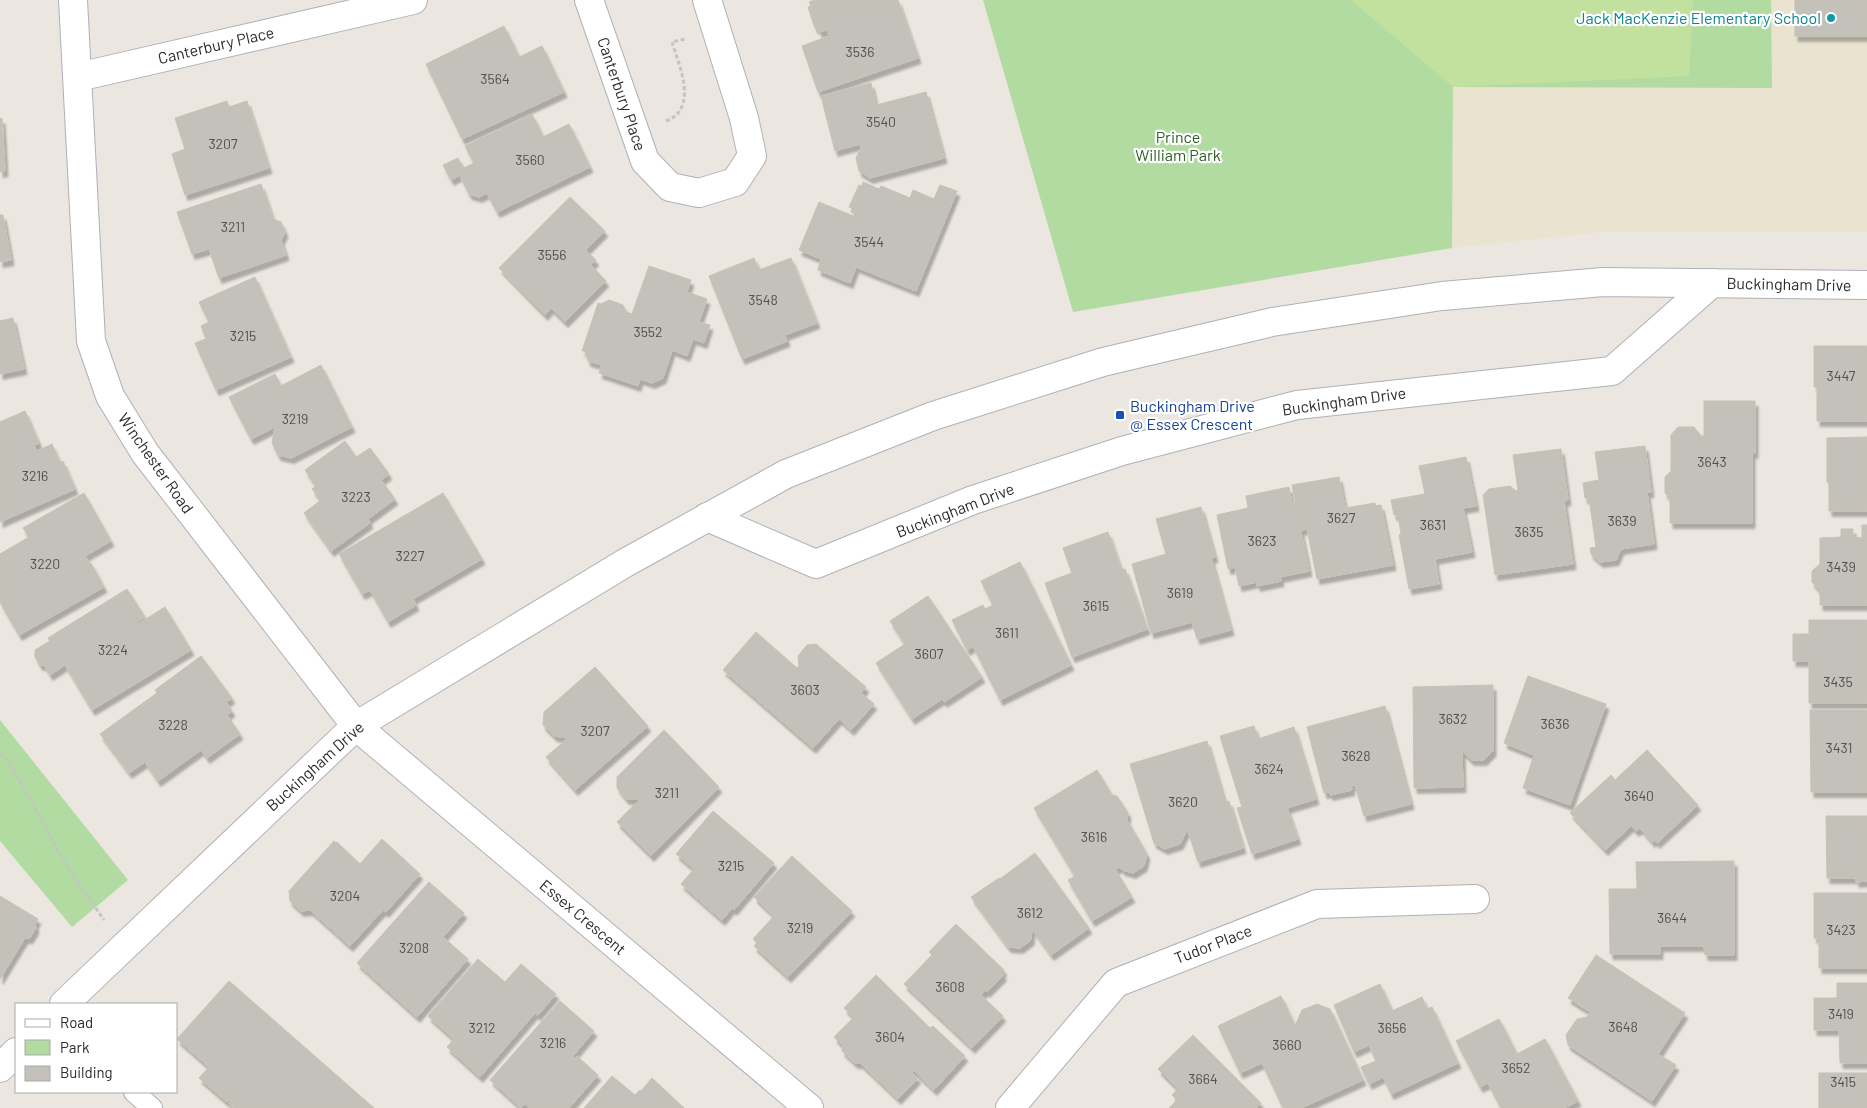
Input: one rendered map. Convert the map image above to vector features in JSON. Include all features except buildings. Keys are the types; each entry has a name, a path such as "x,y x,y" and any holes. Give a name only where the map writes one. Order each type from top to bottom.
{"street":[{"name":"Winchester Road","path":"73,0 91,341 110,396 144,453 356,726"},
{"name":"Canterbury Place","path":"78,77 413,0"},
{"name":"Canterbury Place","path":"589,0 645,161 670,188 700,193 735,182 752,156 744,118 707,0"},
{"name":"Buckingham Drive","path":"65,1003 356,726 625,563 786,474 933,416 1103,362 1272,322 1442,296 1603,282 1867,285"},
{"name":"Buckingham Drive","path":"707,517 816,564 973,500 1122,451 1296,404 1612,371 1712,283"},
{"name":"Essex Crescent","path":"356,726 810,1108"},
{"name":"Tudor Place","path":"1010,1108 1116,983 1316,904 1475,899"},
{"path":"0,1068 15,1053"}],"lane":[{"path":"135,1093 152,1108"}],"path":[{"path":"634,132 670,119 678,113 683,105 684,83 672,42 716,30"},
{"path":"0,754 10,763 65,863 122,948"}],"shaded area":[{"path":"1771,0 1867,0 1867,232 1602,232 1452,248 1453,87 1771,88"}],"green space":[{"name":"Prince William Park","path":"983,0 1771,0 1772,88 1453,87 1452,248 1073,312"},
{"path":"1351,0 1693,0 1689,76 1453,87"},
{"path":"0,720 128,880 72,927 0,841"}],"place":[{"name":"Jack MacKenzie Elementary School","path":"1831,18"},
{"name":"Buckingham Drive @ Essex Crescent","path":"1120,415"}]}
